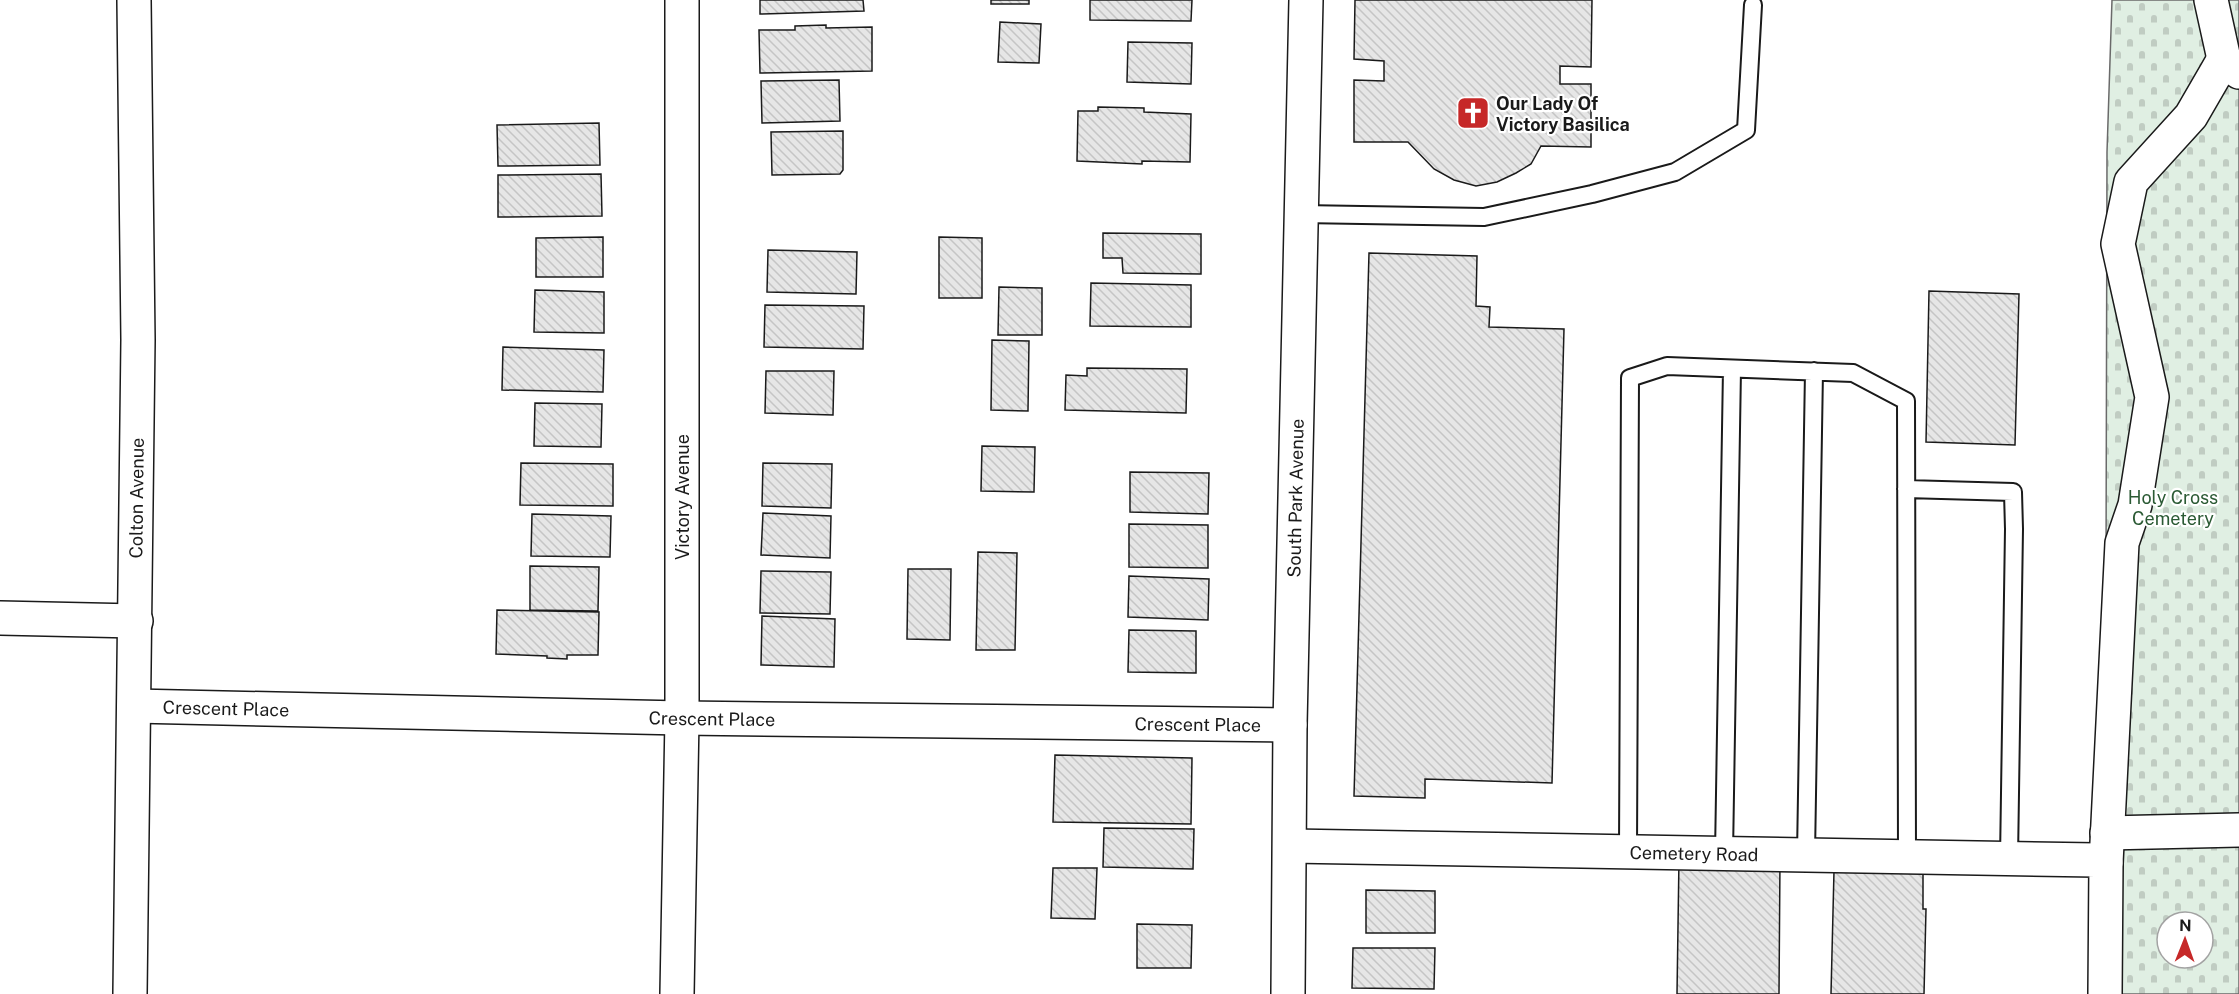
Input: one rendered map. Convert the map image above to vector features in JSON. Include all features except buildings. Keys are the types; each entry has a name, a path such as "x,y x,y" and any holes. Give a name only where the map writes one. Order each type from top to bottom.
{"street":[{"name":"Colton Avenue","path":"130,994 138,340 134,0"},
{"name":"Victory Avenue","path":"677,994 682,718 682,0"},
{"name":"South Park Avenue","path":"1288,994 1290,725 1306,0"},
{"path":"2104,994 2103,852 2122,543 2135,505 2152,398 2118,244 2131,182 2191,116 2231,66 2211,0"},
{"path":"0,618 136,621"},
{"name":"Crescent Place","path":"134,706 682,718 1290,725"},
{"name":"Cemetery Road","path":"1290,846 2009,859 2103,852 2239,830"}],"lane":[{"path":"1301,214 1484,217 1592,194 1675,172 1746,130 1753,5"},
{"path":"1628,852 1630,378 1667,366 1853,373 1906,401 1907,857"},
{"path":"1724,854 1732,369"},
{"path":"1806,855 1814,371"},
{"path":"1906,489 2013,492 2009,859"}],"green space":[{"name":"Holy Cross Cemetery","path":"2112,0 2239,0 2239,994 2105,994 2107,152"}],"place":[{"name":"Our Lady Of Victory Basilica","path":"1473,113"}]}
